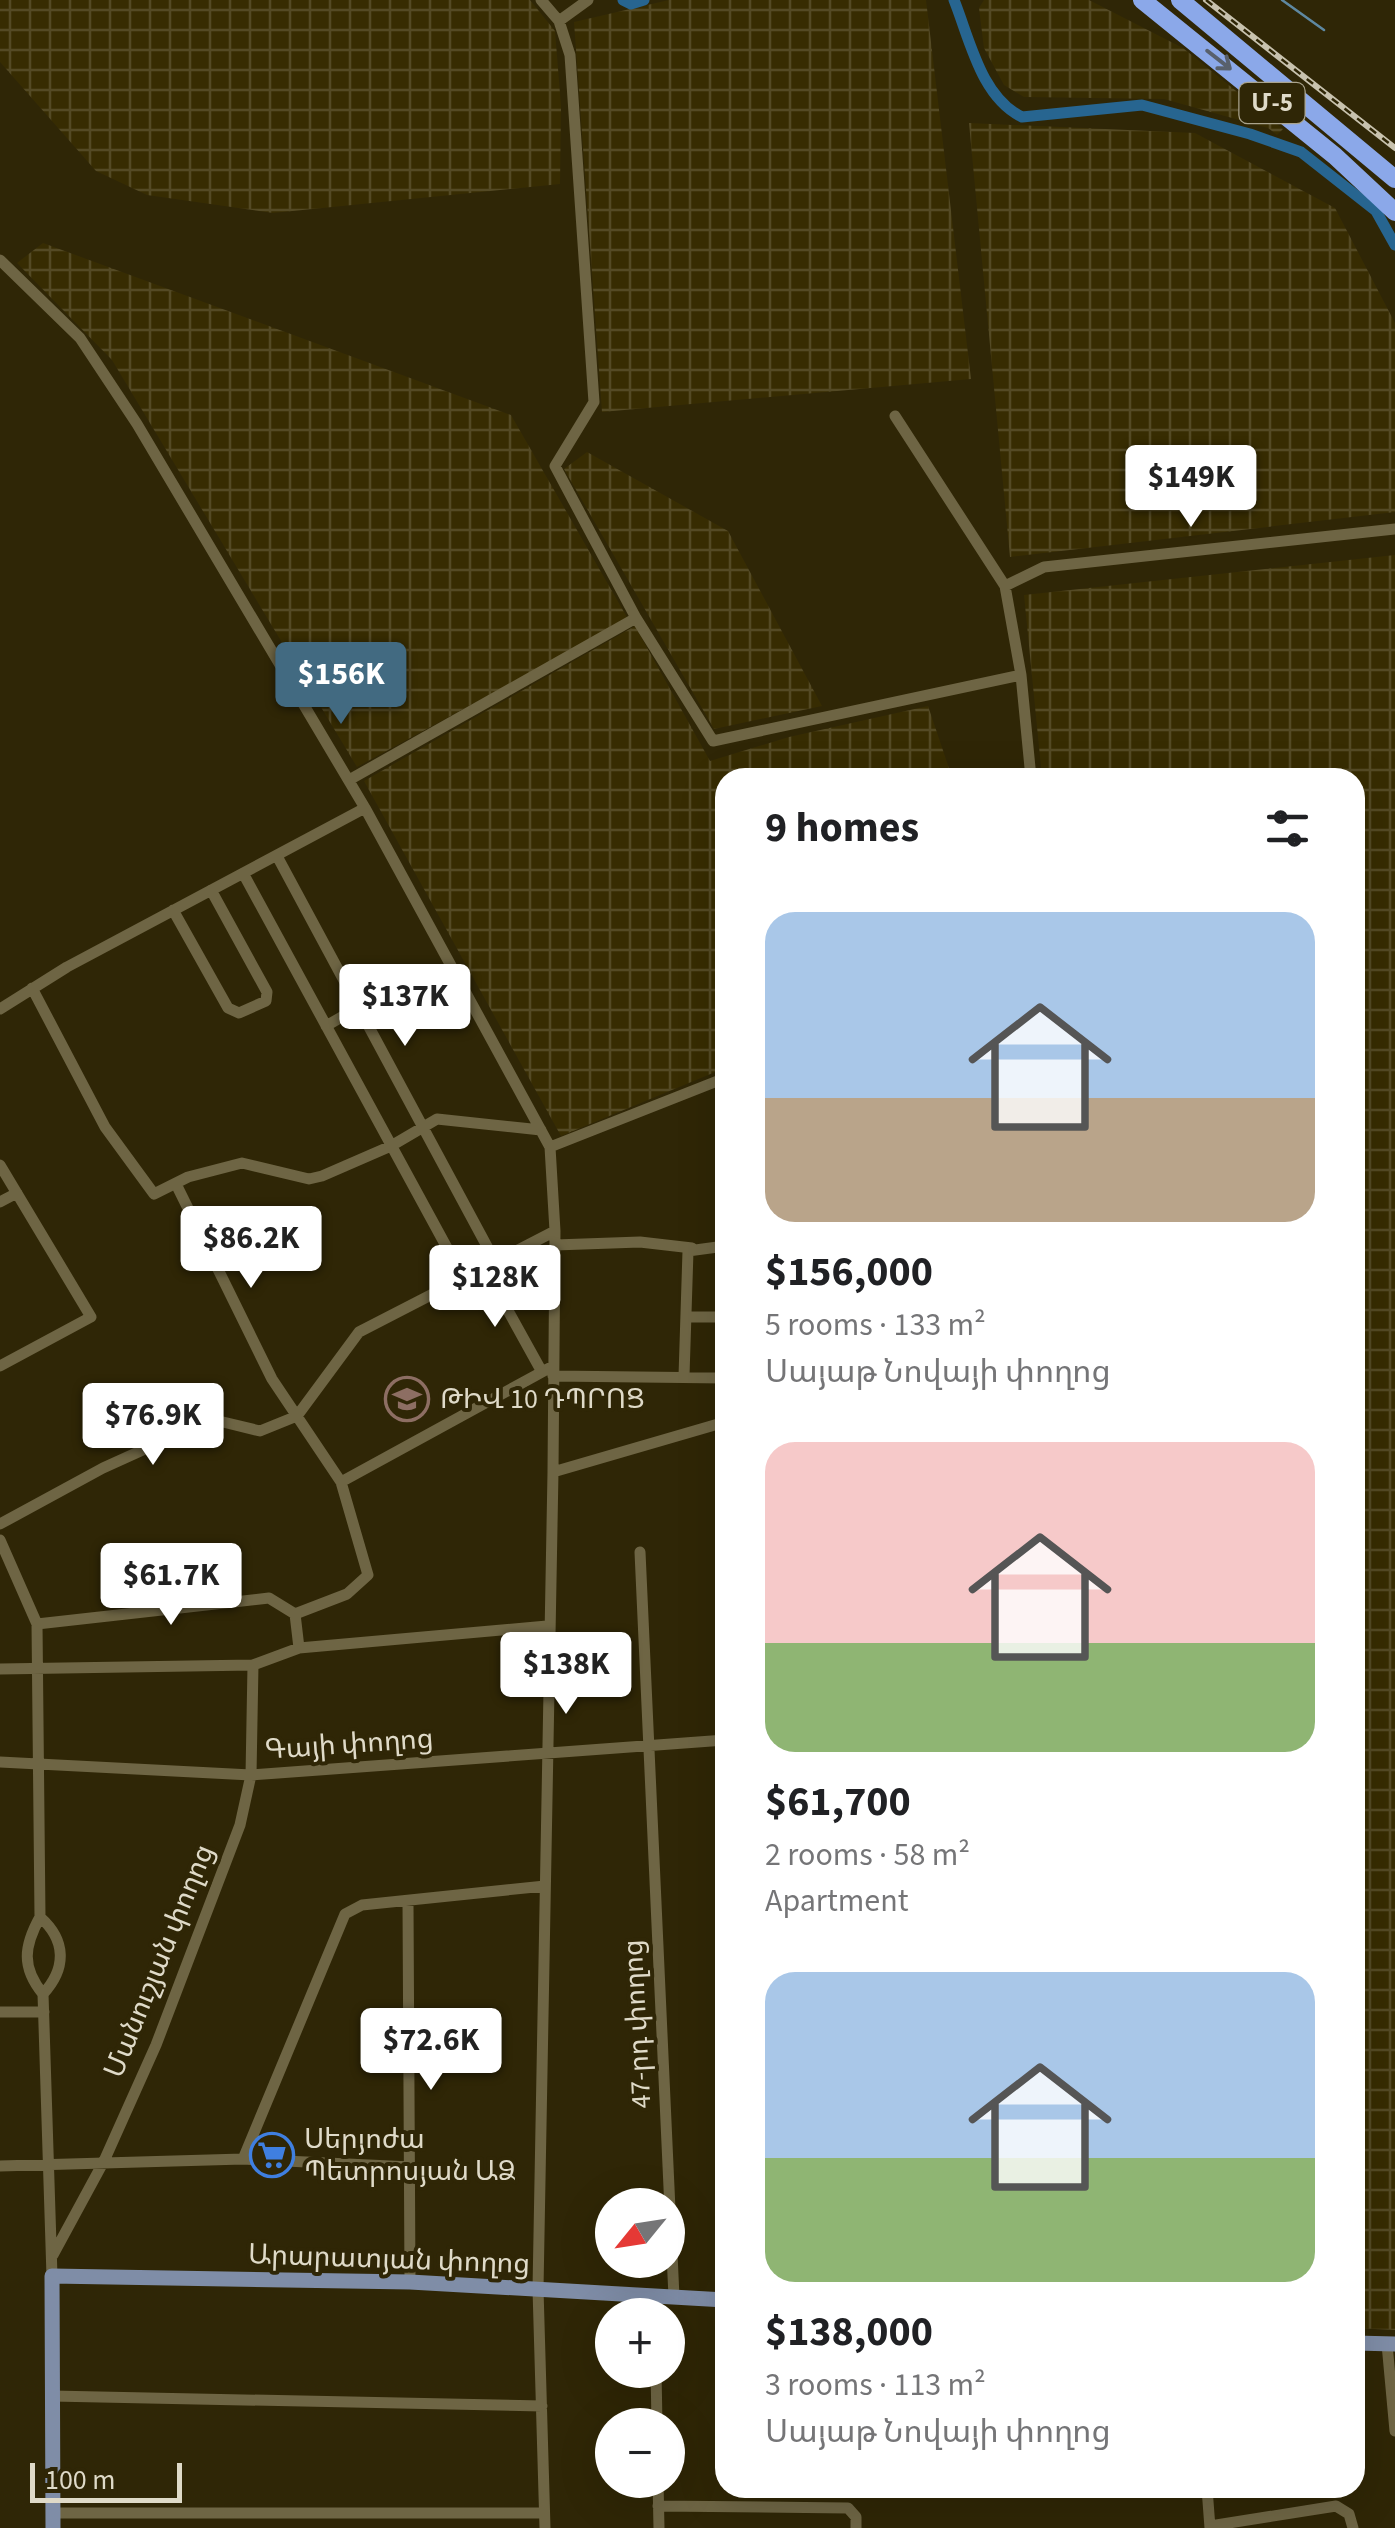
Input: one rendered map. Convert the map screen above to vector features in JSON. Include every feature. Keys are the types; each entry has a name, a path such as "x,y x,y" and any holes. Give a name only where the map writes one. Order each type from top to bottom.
{"highway":[{"name":"Մ-5","path":"1142,0 1321,144 1395,212"},
{"name":"Մ-5","path":"1180,0 1395,179"}],"main road":[{"name":"Արարատյան փողոց","path":"52,2276 410,2282 715,2299"},
{"path":"52,2276 53,2520"},
{"path":"1365,2343 1391,2344"}],"street":[{"path":"541,0 558,21 570,55 594,402 555,466 636,618 712,742 1021,676"},
{"path":"558,21 588,0"},
{"path":"0,260 80,338 137,424 366,808 550,1147 555,1232 549,1371 553,1472 538,2289 544,2528"},
{"path":"895,416 1006,586 1021,676 1030,768"},
{"path":"1006,586 1044,566 1395,529"},
{"path":"349,780 636,618"},
{"path":"0,1009 173,910 366,808"},
{"path":"277,856 423,1126 490,1266 549,1371"},
{"path":"243,873 464,1279"},
{"path":"173,910 228,1008 240,1014 252,1009 268,998 211,890"},
{"path":"32,988 129,1166 154,1194 242,1163 309,1179 391,1146 436,1119 541,1130"},
{"path":"326,1026 359,1008"},
{"path":"550,1147 715,1082"},
{"path":"0,1166 91,1316 0,1366"},
{"path":"176,1184 272,1379 342,1482 368,1575 347,1594 295,1614"},
{"path":"0,1202 17,1193"},
{"path":"0,1524 103,1468 200,1424 223,1422 260,1431 297,1416 359,1332 555,1232"},
{"path":"555,1246 640,1242 715,1247"},
{"path":"684,1376 687,1257 692,1248"},
{"path":"686,1317 715,1317"},
{"path":"342,1482 549,1371 715,1378"},
{"path":"553,1472 715,1425"},
{"path":"0,1540 37,1624 40,1917 27,1940 26,1962 31,1980 44,1994"},
{"name":"47-րդ փողոց","path":"640,1552 674,2297"},
{"path":"37,1624 270,1598 295,1614"},
{"path":"295,1614 299,1648"},
{"path":"0,1670 254,1665 299,1648 548,1626"},
{"name":"Մանուշյան փողոց","path":"51,2259 104,2160 156,2045 233,1844 251,1775 254,1665"},
{"name":"Գայի փողոց","path":"0,1762 251,1775 715,1741"},
{"path":"243,2159 345,1914 362,1905 545,1886"},
{"path":"408,1903 410,2282"},
{"path":"40,1917 54,1930 61,1947 61,1966 44,1994 52,2276"},
{"path":"0,2012 44,2012"},
{"path":"0,2166 104,2160 243,2159 411,2168"},
{"path":"1391,2344 1395,2431"},
{"path":"52,2396 542,2406"},
{"path":"658,2498 659,2528"},
{"path":"1208,2498 1210,2527 1336,2506 1349,2514 1353,2528"},
{"path":"658,2506 848,2508 856,2517 856,2528"},
{"path":"53,2520 544,2514"}],"shaded area":[{"path":"0,0 530,0 555,31 561,106 560,184 273,213 147,195 96,171 0,62"},
{"path":"669,0 926,0 971,379 602,412 574,22"},
{"path":"984,0 1089,0 1183,48 1283,129 1277,135 1268,128 1164,99 1024,97 1004,85 984,48 979,8"},
{"path":"969,123 1195,133 1335,208 1395,323 1395,512 1010,557"},
{"path":"43,243 511,415 628,619 357,767 112,360 17,263"},
{"path":"587,452 728,531 822,706 714,729 564,469"},
{"path":"1395,555 1395,2330 1365,2328 1365,768 1041,768 1024,595"},
{"path":"635,626 710,761 789,737 928,706 949,768 715,768 715,1072 561,1136 364,781"}],"waterway":[{"path":"623,0 631,4 644,0"},
{"path":"954,0 987,82 996,96 1022,117 1142,105 1250,134 1301,152 1376,211 1395,245"},
{"path":"1282,0 1324,30"}],"railway":[{"path":"1206,0 1395,148"}],"place":[{"name":"ԹԻՎ 10 ԴՊՐՈՑ","path":"407,1399"},
{"name":"Սերյոժա Պետրոսյան ԱՁ","path":"272,2155"}]}
